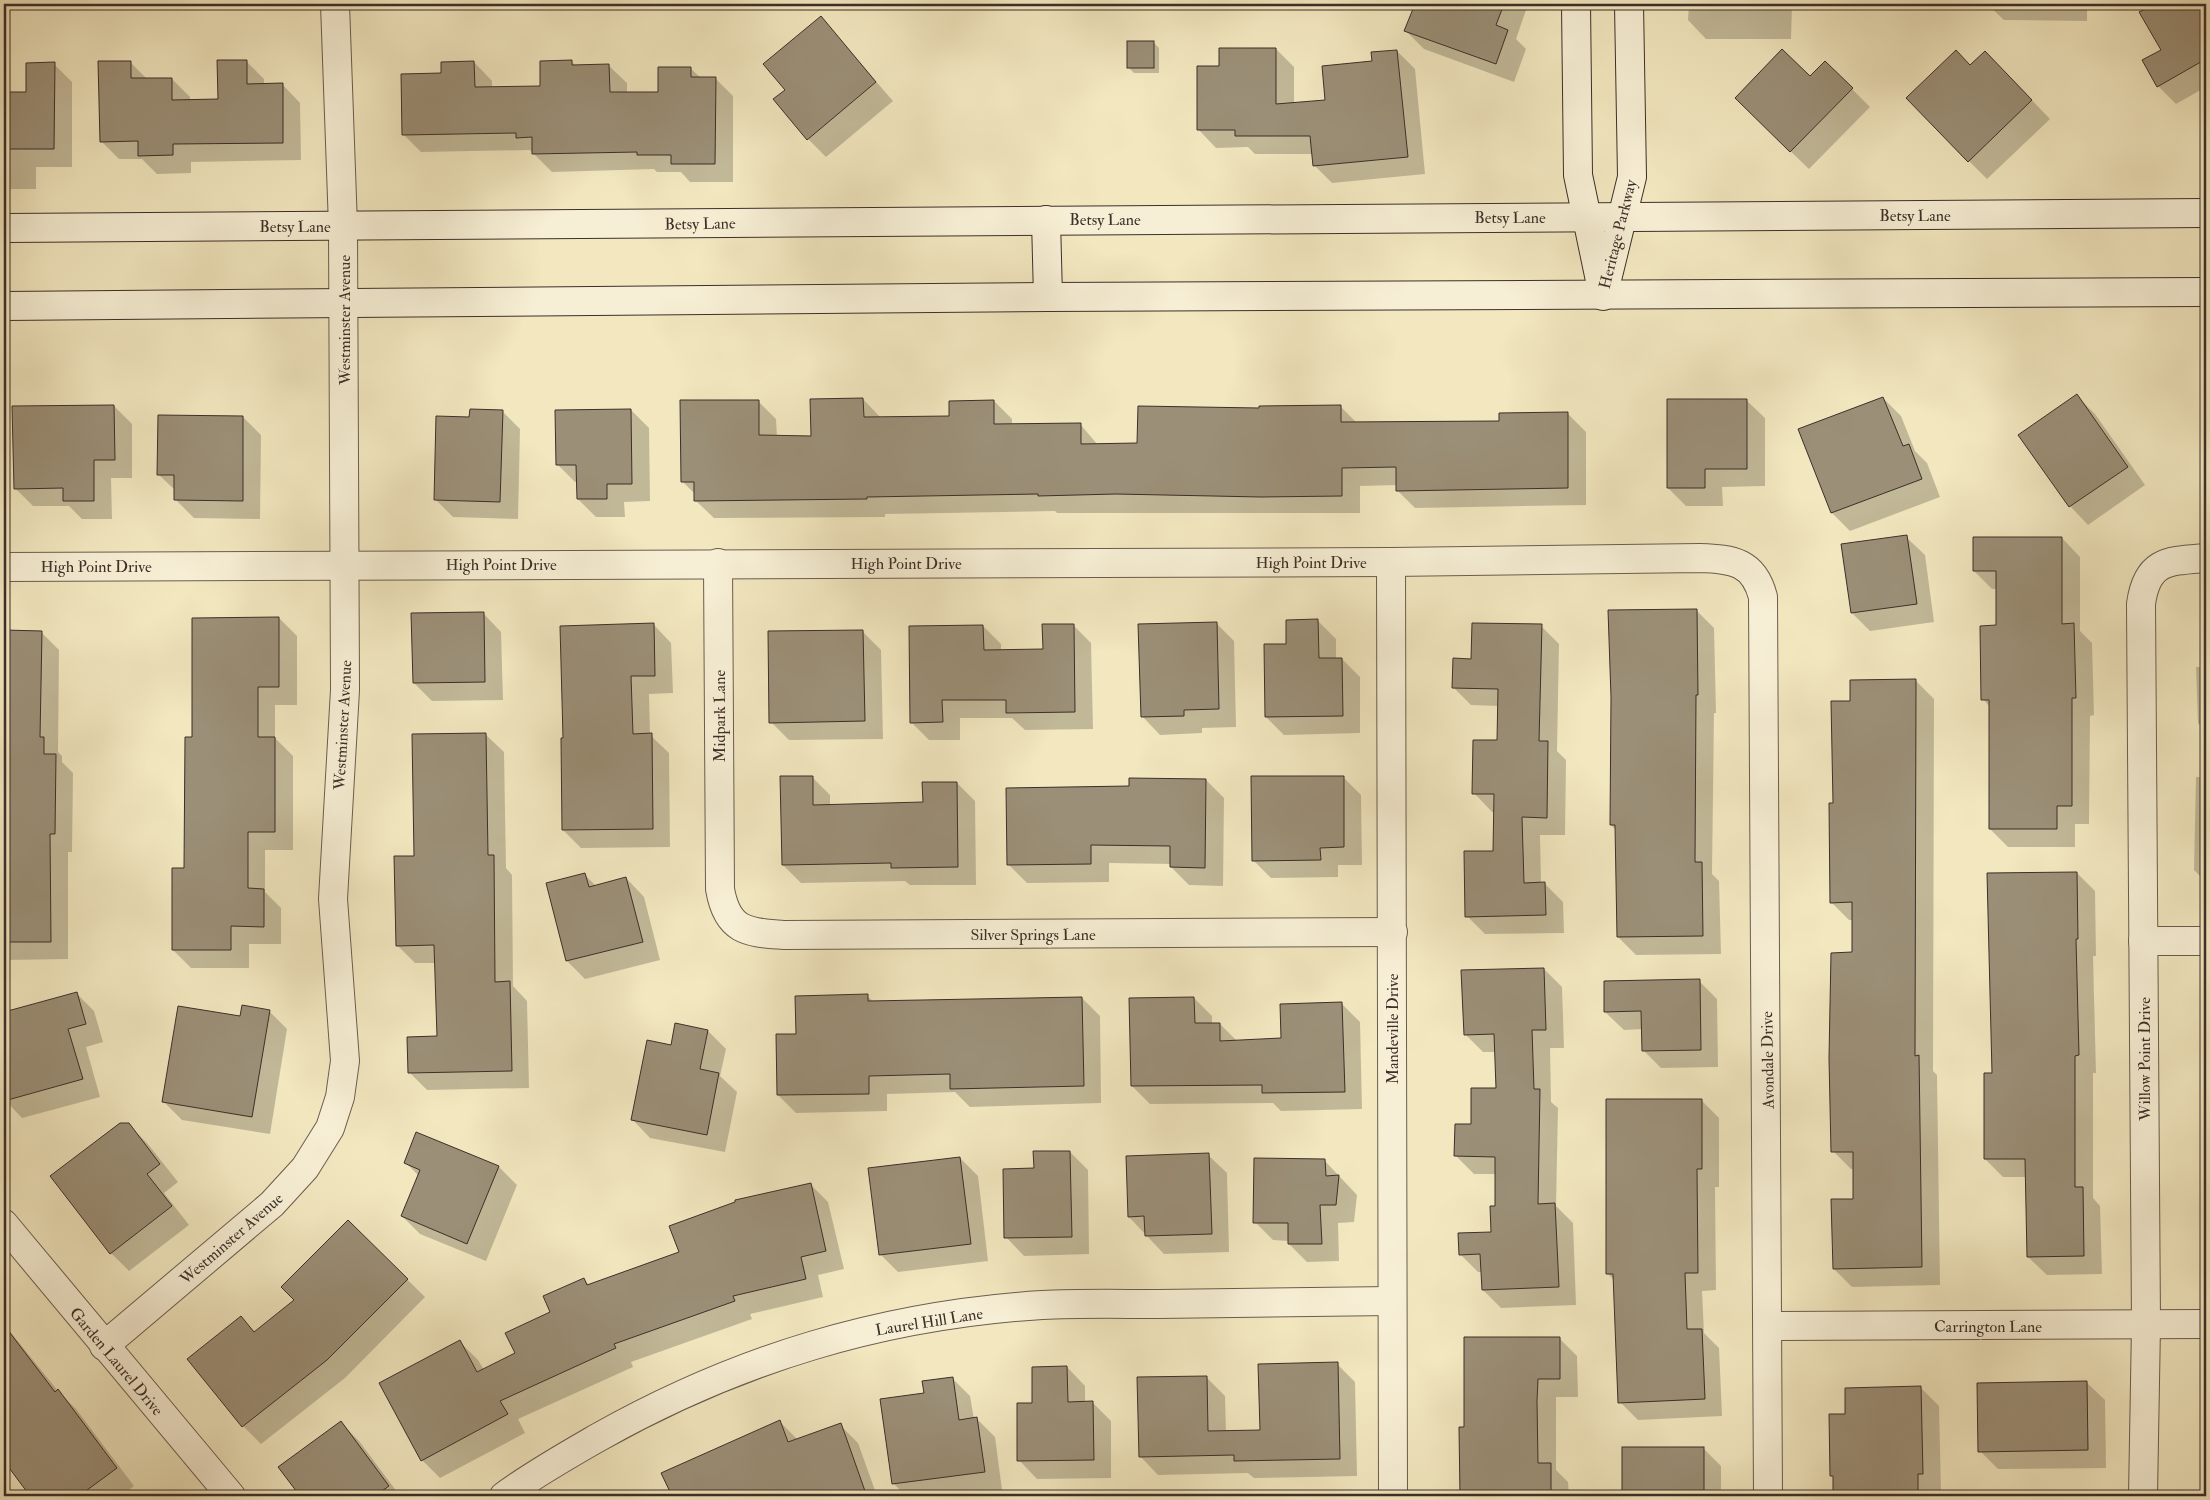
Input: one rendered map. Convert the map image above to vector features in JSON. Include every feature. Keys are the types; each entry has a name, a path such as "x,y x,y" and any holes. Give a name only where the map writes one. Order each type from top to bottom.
{"street":[{"name":"Westminster Avenue","path":"104,1346 272,1204 305,1168 330,1128 340,1096 345,1061 332,899 345,690 344,226 335,4"},
{"name":"Heritage Parkway","path":"1576,4 1578,175 1603,296"},
{"name":"Heritage Parkway","path":"1603,296 1632,177 1629,4"},
{"name":"Betsy Lane","path":"4,228 2206,213"},
{"path":"1046,220 1048,297"},
{"path":"4,306 1048,297 2206,292"},
{"name":"Willow Point Drive","path":"2143,1496 2146,1326 2142,622 2144,586 2152,571 2167,562 2206,558"},
{"name":"High Point Drive","path":"4,567 1728,559 1750,571 1759,582 1763,597 1763,623"},
{"name":"Mandeville Drive","path":"1391,562 1393,1496"},
{"name":"Midpark Lane","path":"718,563 719,869"},
{"name":"Avondale Drive","path":"1763,623 1769,1326 1768,1496"},
{"name":"Silver Springs Lane","path":"719,869 723,906 730,921 744,929 758,933 804,935 1393,932"},
{"path":"2143,941 2206,941"},
{"name":"Garden Laurel Drive","path":"4,1224 231,1496"},
{"name":"Laurel Hill Lane","path":"504,1496 561,1459 633,1418 694,1388 754,1364 821,1342 896,1324 960,1314 1042,1305 1392,1301"},
{"name":"Carrington Lane","path":"1769,1326 2146,1326 2206,1324"}],"building":[{"path":"1415,4 1504,4 1496,25 1508,30 1496,64 1404,31"},
{"path":"2155,4 2206,4 2206,59 2157,87 2142,60 2161,50 2139,12"},
{"path":"821,16 876,82 807,140 773,99 785,90 763,64"},
{"path":"1127,41 1154,41 1154,68 1127,68"},
{"path":"1219,48 1276,48 1276,104 1325,100 1322,66 1372,61 1371,52 1397,50 1408,157 1313,166 1310,136 1235,136 1235,130 1197,130 1197,66 1219,66"},
{"path":"1782,49 1810,76 1825,61 1853,88 1790,152 1735,98"},
{"path":"1956,50 1970,65 1985,51 2032,100 1968,162 1906,98"},
{"path":"217,60 247,60 247,84 283,83 283,143 173,144 173,155 138,156 138,141 100,142 98,61 131,61 131,78 172,78 172,100 218,99"},
{"path":"572,60 572,65 609,64 610,92 658,92 658,67 691,67 691,77 716,77 715,164 671,164 671,155 637,155 637,152 532,154 532,137 516,138 516,133 402,135 401,74 441,73 441,62 474,61 475,87 540,86 540,61"},
{"path":"55,62 54,149 4,149 4,92 26,92 26,63"},
{"path":"2077,394 2128,467 2069,507 2018,435"},
{"path":"1883,397 1903,446 1909,444 1922,479 1831,513 1798,429"},
{"path":"863,398 864,417 949,416 949,401 994,400 994,424 1081,423 1081,444 1137,443 1138,406 1259,408 1259,406 1341,405 1341,422 1499,421 1499,413 1568,412 1568,488 1396,491 1396,467 1342,468 1342,496 1261,497 1116,494 1038,496 1038,494 867,497 867,499 694,501 694,482 681,482 680,400 759,400 759,435 811,436 810,399"},
{"path":"1667,399 1747,399 1747,469 1705,469 1705,488 1667,488"},
{"path":"114,405 115,460 94,460 94,501 63,501 63,488 14,489 12,406"},
{"path":"470,409 503,410 500,502 434,500 436,416 469,417"},
{"path":"631,409 632,484 607,484 607,499 577,499 576,465 556,465 555,410"},
{"path":"158,415 243,416 243,501 174,500 174,475 157,475"},
{"path":"1907,535 1917,604 1851,613 1841,544"},
{"path":"1973,537 2062,537 2062,624 2074,623 2076,698 2072,698 2072,806 2057,806 2057,829 1989,829 1989,700 1981,700 1980,626 1996,625 1996,571 1973,571"},
{"path":"1697,609 1698,695 1696,695 1695,862 1702,862 1703,936 1617,937 1615,825 1610,825 1611,697 1608,610"},
{"path":"484,612 485,682 413,683 411,613"},
{"path":"279,617 279,687 258,687 258,737 275,737 275,832 248,832 248,888 264,889 264,927 231,926 231,950 172,950 172,868 184,868 185,737 192,737 192,618"},
{"path":"1318,619 1319,658 1342,658 1343,716 1265,717 1264,644 1286,644 1286,620"},
{"path":"1217,622 1219,709 1184,710 1184,716 1141,717 1138,624"},
{"path":"654,623 655,676 631,676 633,734 652,733 653,829 562,830 561,738 563,738 560,626"},
{"path":"1472,623 1542,624 1539,741 1548,741 1547,818 1522,817 1524,883 1545,882 1546,915 1465,917 1464,851 1493,851 1494,794 1472,794 1473,740 1497,740 1498,689 1452,688 1453,658 1471,659"},
{"path":"1042,624 1074,624 1075,712 1006,713 1006,700 942,700 943,722 910,723 909,626 983,625 984,650 1043,649"},
{"path":"4,630 42,631 40,737 44,737 44,754 56,754 55,834 50,834 51,942 4,942"},
{"path":"863,630 865,721 769,723 768,631"},
{"path":"1916,679 1915,1056 1919,1055 1922,1267 1833,1269 1831,1199 1853,1199 1853,1152 1831,1152 1829,1058 1831,953 1852,952 1852,902 1830,903 1829,803 1833,803 1831,701 1850,701 1850,680"},
{"path":"486,733 488,855 494,855 495,982 510,981 512,1071 408,1073 407,1037 437,1036 434,945 396,946 394,856 414,856 412,734"},
{"path":"780,776 813,776 813,805 923,802 922,782 957,782 958,867 891,868 891,863 782,865"},
{"path":"1251,776 1344,776 1344,847 1320,848 1321,860 1252,861"},
{"path":"1129,778 1206,779 1205,868 1170,867 1170,846 1091,845 1091,864 1007,865 1006,788 1129,786"},
{"path":"2077,872 2078,939 2076,939 2079,1055 2075,1056 2075,1187 2083,1187 2084,1256 2027,1257 2025,1159 1984,1159 1984,1073 1992,1073 1987,873"},
{"path":"585,873 589,887 626,877 643,942 566,961 546,883"},
{"path":"1544,968 1546,1030 1532,1030 1534,1089 1540,1089 1538,1204 1555,1203 1559,1287 1482,1290 1480,1254 1459,1255 1458,1233 1491,1232 1490,1206 1495,1206 1495,1157 1454,1156 1455,1124 1471,1124 1471,1088 1496,1088 1494,1034 1464,1035 1461,970"},
{"path":"1700,979 1701,1050 1642,1051 1641,1011 1604,1012 1604,981"},
{"path":"77,992 86,1024 68,1029 83,1079 4,1101 4,1012"},
{"path":"868,994 868,1001 1082,997 1084,1086 950,1089 950,1074 869,1076 869,1094 777,1095 776,1034 796,1034 795,996"},
{"path":"1194,997 1195,1023 1220,1023 1220,1041 1281,1038 1280,1004 1342,1002 1345,1092 1262,1093 1262,1085 1131,1086 1129,998"},
{"path":"242,1005 270,1010 252,1117 162,1102 178,1006 240,1016"},
{"path":"675,1023 708,1030 700,1069 719,1073 707,1135 631,1120 647,1040 671,1045"},
{"path":"1606,1099 1702,1099 1702,1169 1697,1169 1698,1273 1685,1273 1687,1329 1702,1329 1705,1399 1618,1403 1613,1274 1606,1274"},
{"path":"120,1123 129,1123 160,1164 147,1174 172,1206 110,1254 50,1176"},
{"path":"416,1132 499,1166 467,1244 401,1216 420,1170 404,1163"},
{"path":"1033,1151 1070,1151 1072,1237 1004,1238 1003,1169 1034,1168"},
{"path":"1209,1153 1212,1234 1145,1236 1144,1216 1128,1217 1126,1156"},
{"path":"960,1157 971,1244 879,1255 868,1168"},
{"path":"1254,1158 1325,1159 1326,1176 1339,1175 1336,1205 1320,1205 1322,1244 1288,1244 1288,1223 1253,1223"},
{"path":"811,1183 826,1251 801,1257 806,1279 733,1296 735,1301 614,1344 616,1348 500,1401 508,1414 421,1461 379,1383 460,1340 477,1372 515,1353 505,1333 550,1312 543,1296 584,1278 587,1285 679,1252 669,1226 735,1202 735,1200"},
{"path":"348,1220 408,1279 327,1360 242,1427 187,1359 241,1316 254,1332 294,1300 281,1287"},
{"path":"4,1325 55,1392 58,1389 117,1468 79,1496 30,1496 4,1461"},
{"path":"1464,1337 1560,1337 1560,1379 1538,1379 1538,1463 1551,1463 1551,1496 1460,1496 1459,1427 1464,1427"},
{"path":"1338,1362 1340,1459 1234,1461 1234,1455 1139,1457 1137,1377 1207,1376 1208,1431 1260,1430 1258,1364"},
{"path":"1067,1366 1068,1402 1093,1401 1094,1460 1017,1461 1017,1403 1032,1403 1032,1367"},
{"path":"953,1377 959,1420 977,1417 985,1472 892,1484 880,1399 924,1393 922,1381"},
{"path":"2087,1381 2088,1450 1978,1452 1977,1383"},
{"path":"1921,1386 1923,1474 1918,1474 1918,1496 1833,1496 1833,1476 1830,1476 1829,1414 1845,1414 1845,1388"},
{"path":"780,1420 788,1442 841,1423 865,1491 849,1496 672,1496 661,1473"},
{"path":"341,1421 389,1486 375,1496 300,1496 278,1467"},
{"path":"1622,1447 1704,1447 1704,1496 1622,1496"}]}
